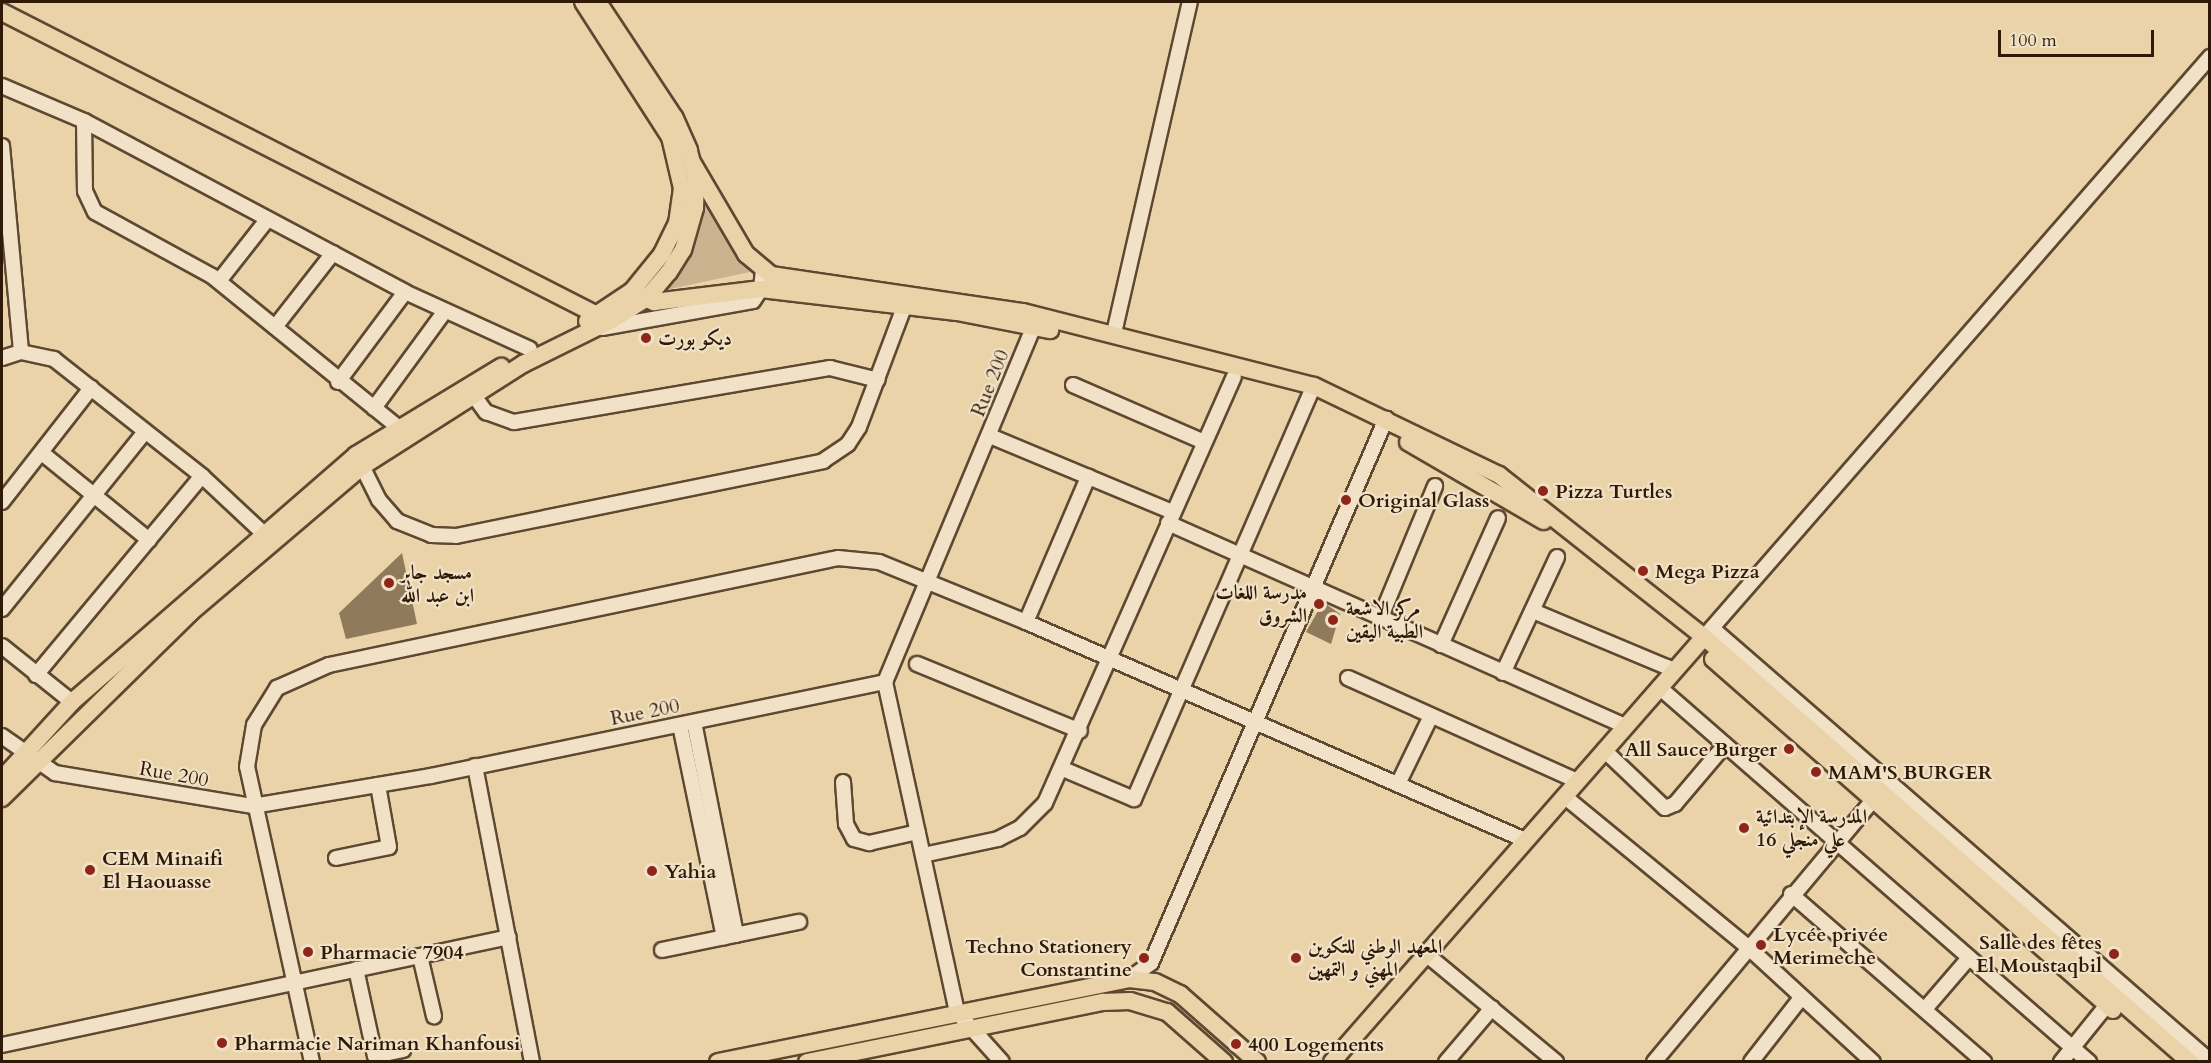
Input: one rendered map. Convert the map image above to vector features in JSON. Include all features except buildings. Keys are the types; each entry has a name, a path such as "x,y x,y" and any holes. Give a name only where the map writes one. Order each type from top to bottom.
{"main road":[{"path":"583,2 670,137 680,171 681,206 670,239 639,295"},
{"path":"598,2 674,117 692,162 746,254 763,272 786,280 1023,312 1114,333 1312,391 1499,475 1579,534 1704,637 2190,1062"},
{"path":"2,12 602,322"},
{"path":"2,779 190,614 360,460 471,393 602,322 639,295 677,261 688,235 696,194 692,162"},
{"path":"639,295 664,301 761,289 904,307 1034,326 1234,377 1312,391"},
{"path":"2,798 29,757 72,702 263,532 400,429 471,393 530,349 602,322"},
{"path":"1332,1062 1704,637"},
{"path":"1881,791 2107,1005 2172,1062"},
{"path":"718,1062 1129,979 1164,986 1257,1062"},
{"path":"807,1062 1103,1002 1130,1001 1167,1012 1224,1062"}],"street":[{"path":"1114,333 1190,2"},
{"path":"1704,637 2210,57"},
{"path":"2,86 84,121 405,292 530,349"},
{"path":"84,121 85,190 95,212 173,251 219,281 338,382 400,429"},
{"path":"2,146 3,183 21,352"},
{"path":"219,281 267,220"},
{"path":"275,327 333,253"},
{"path":"602,322 749,302 761,289 763,272"},
{"path":"338,382 405,292"},
{"path":"360,460 379,500 397,521 431,535 456,536 823,461 848,444 860,427 904,307"},
{"path":"374,408 445,311"},
{"name":"Rue 200","path":"2,736 55,773 253,806 475,766 885,682 990,436 1034,326"},
{"path":"2,358 21,352 54,359 202,476 263,532"},
{"path":"471,393 497,419 533,422 830,368 878,380"},
{"path":"923,855 977,845 1020,828 1045,803 1080,731 1171,517 1234,377"},
{"path":"1073,385 1204,442"},
{"path":"2,502 91,388"},
{"path":"1063,769 1134,800 1312,391"},
{"path":"1129,979 1150,963 1384,424"},
{"path":"2,609 145,432"},
{"path":"990,436 1088,477 1312,589 1625,726"},
{"path":"42,453 149,540"},
{"path":"36,675 202,476"},
{"path":"1026,622 1088,477"},
{"path":"1380,619 1435,486"},
{"path":"1441,645 1498,518"},
{"path":"1503,672 1557,556"},
{"path":"312,1062 253,806 247,767 254,724 277,688 308,671 838,558 879,561 1026,622 1526,840"},
{"path":"1533,611 1674,670"},
{"path":"2,646 72,702"},
{"path":"917,664 1080,731"},
{"path":"1348,678 1430,718 1577,781"},
{"path":"885,682 957,1012 968,1029 1002,1062"},
{"path":"1659,687 1834,843 2088,1062"},
{"path":"1398,784 1430,718"},
{"path":"687,723 730,936"},
{"path":"1604,750 1665,808 1675,804 1725,745"},
{"path":"475,766 532,1062"},
{"path":"843,782 846,824 855,839 869,843 918,832"},
{"path":"336,858 389,847 378,785"},
{"path":"1654,1062 1750,949 1791,894 1881,791 2210,1061"},
{"path":"1564,796 1750,949 1864,1058"},
{"path":"1791,894 1984,1062"},
{"path":"662,950 799,922"},
{"path":"2,1044 509,937"},
{"path":"1426,954 1556,1062"},
{"path":"420,956 434,1016"},
{"path":"1925,1009 1968,959"},
{"path":"1150,963 1164,986"},
{"path":"356,969 375,1056 403,1050"},
{"path":"1750,1062 1802,998"},
{"path":"2061,1062 2107,1005"},
{"path":"1446,1062 1492,1008"}],"shaded area":[{"path":"706,194 750,272 665,290 683,268 698,234"}],"place":[{"name":"ديكو بورت","path":"646,338"},
{"name":"Pizza Turtles","path":"1543,491"},
{"name":"Original Glass","path":"1346,500"},
{"name":"Mega Pizza","path":"1643,571"},
{"name":"مسجد جابر ابن عبد الله","path":"389,583"},
{"name":"مدرسة اللغات الشروق","path":"1319,604"},
{"name":"مركز الاشعة الطبية اليقين","path":"1333,620"},
{"name":"All Sauce Burger","path":"1789,749"},
{"name":"MAM'S BURGER","path":"1816,772"},
{"name":"المدرسة الإبتدائية علي منجلي 16","path":"1744,828"},
{"name":"CEM Minaifi El Haouasse","path":"90,870"},
{"name":"Yahia","path":"652,871"},
{"name":"Lycée privée Merimeche","path":"1761,945"},
{"name":"Pharmacie 7904","path":"308,952"},
{"name":"Salle des fêtes El Moustaqbil","path":"2114,954"},
{"name":"Techno Stationery Constantine","path":"1144,958"},
{"name":"المعهد الوطني للتكوين المهني و التمهين","path":"1296,958"},
{"name":"Pharmacie Nariman Khanfousi","path":"222,1043"},
{"name":"400 Logements","path":"1236,1044"}]}
